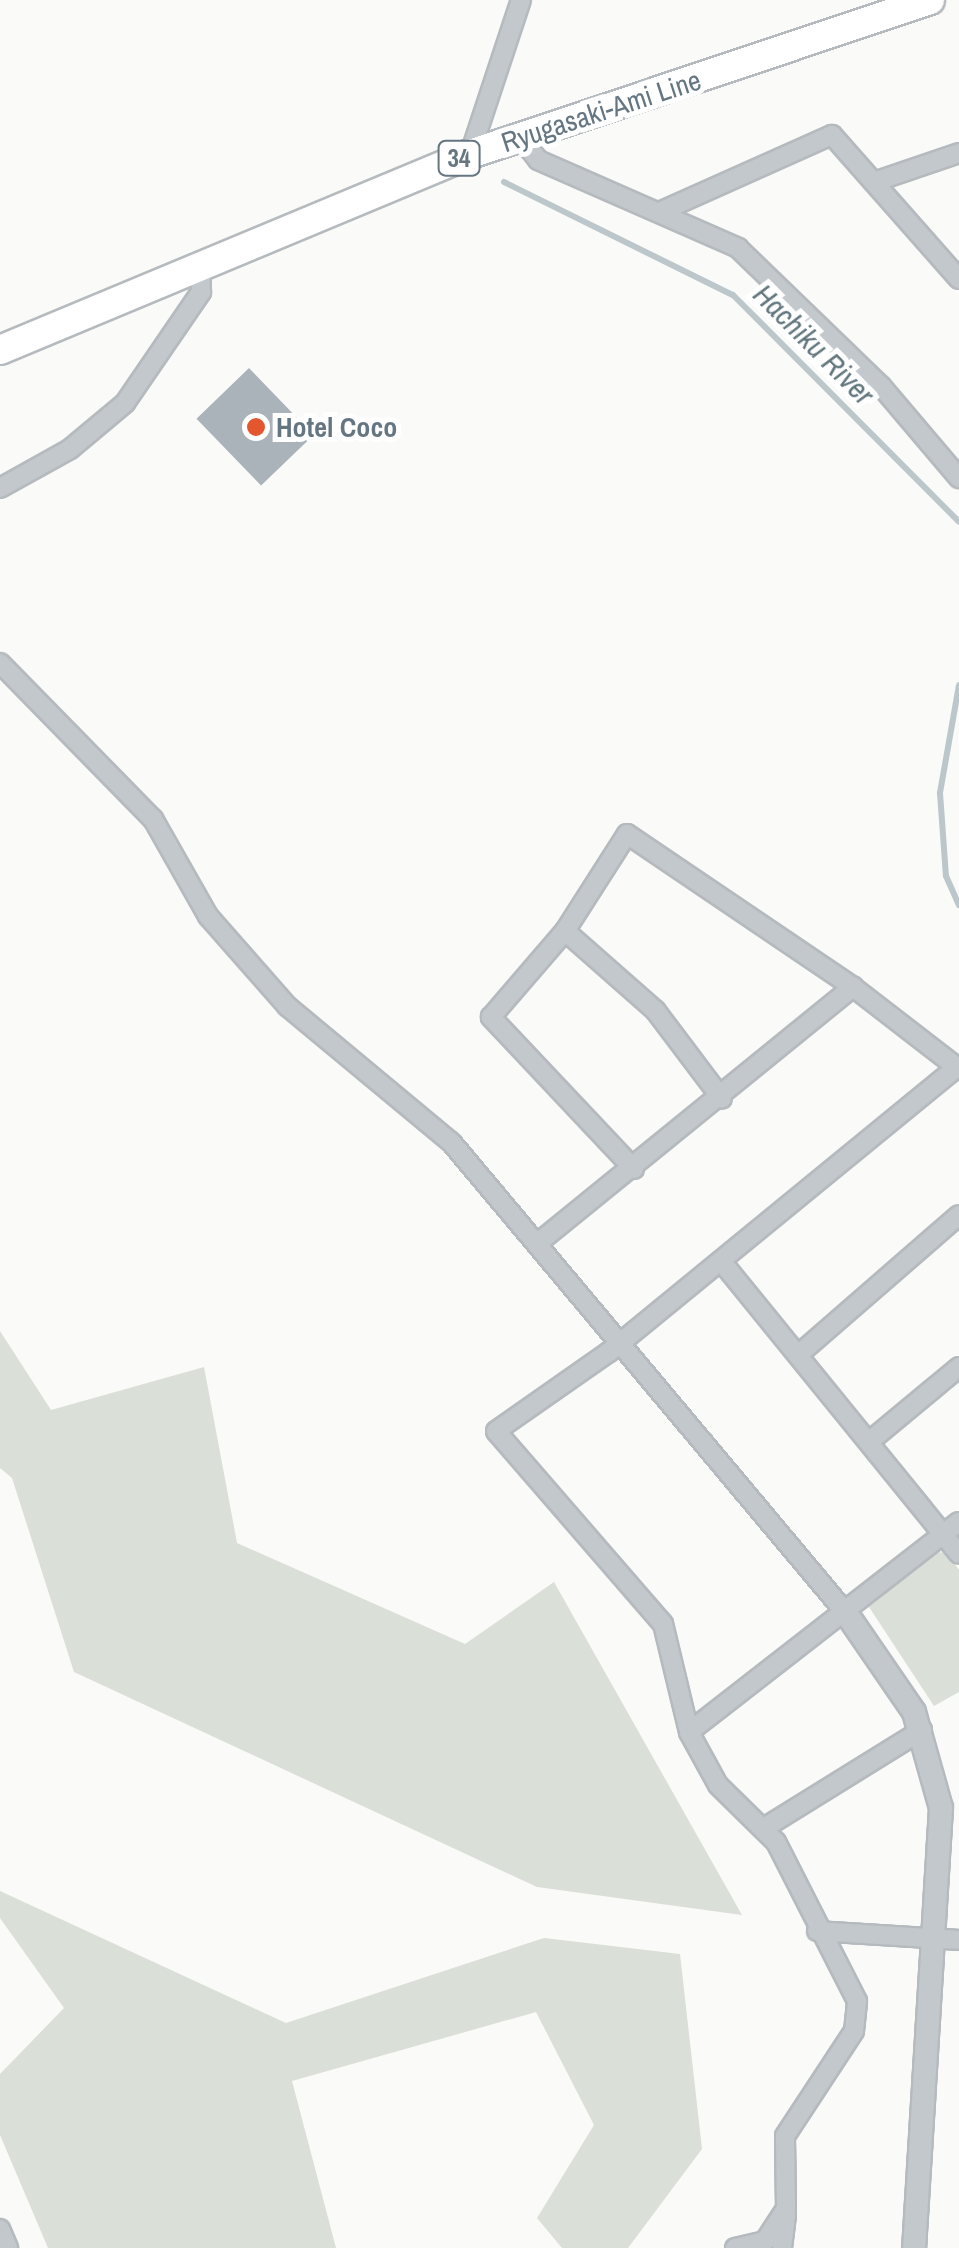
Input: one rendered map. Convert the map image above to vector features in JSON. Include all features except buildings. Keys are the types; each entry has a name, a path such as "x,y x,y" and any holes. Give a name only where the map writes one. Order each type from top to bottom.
{"main road":[{"name":"Ryugasaki-Ami Line","path":"0,350 470,154 930,0"}],"street":[{"path":"470,154 521,0"},
{"path":"664,210 832,135 959,279"},
{"path":"521,138 538,160 664,210 738,248 881,386 959,478"},
{"path":"874,182 959,153"},
{"path":"0,488 70,449 125,403 200,292 200,266"},
{"path":"0,663 154,819 208,916 288,1006 451,1142 539,1242 846,1613 922,1730 943,1822 947,1939 914,2248"},
{"path":"634,1169 491,1017 565,931 627,834 853,986 958,1068 622,1342 496,1431 663,1624 689,1732 718,1786 764,1828 817,1930 843,1970 857,2017 785,2136 782,2248"},
{"path":"565,931 655,1010 722,1099"},
{"path":"539,1242 722,1099 853,986"},
{"path":"798,1355 959,1215"},
{"path":"720,1261 870,1441 952,1527 959,1554"},
{"path":"870,1441 959,1367"},
{"path":"689,1732 952,1527"},
{"path":"764,1828 922,1730"},
{"path":"817,1930 947,1939"},
{"path":"735,2248 765,2240 786,2209"},
{"path":"0,2228 8,2248"}],"shaded area":[{"path":"0,1331 51,1410 204,1367 237,1543 465,1644 554,1582 742,1915 537,1887 74,1672 12,1478 0,1468"},
{"path":"935,1552 947,1553 959,1570 959,1692 934,1706 869,1607"},
{"path":"0,1891 286,2023 544,1938 680,1954 702,2149 628,2248 562,2248 537,2218 594,2125 536,2012 292,2081 336,2248 48,2248 0,2135 0,2074 64,2008 0,1918"}],"waterway":[{"name":"Hachiku River","path":"504,182 733,295 959,522"},
{"name":"Hachiku River","path":"959,685 940,793 946,876 959,905"}],"place":[{"name":"Hotel Coco","path":"256,427"}]}
